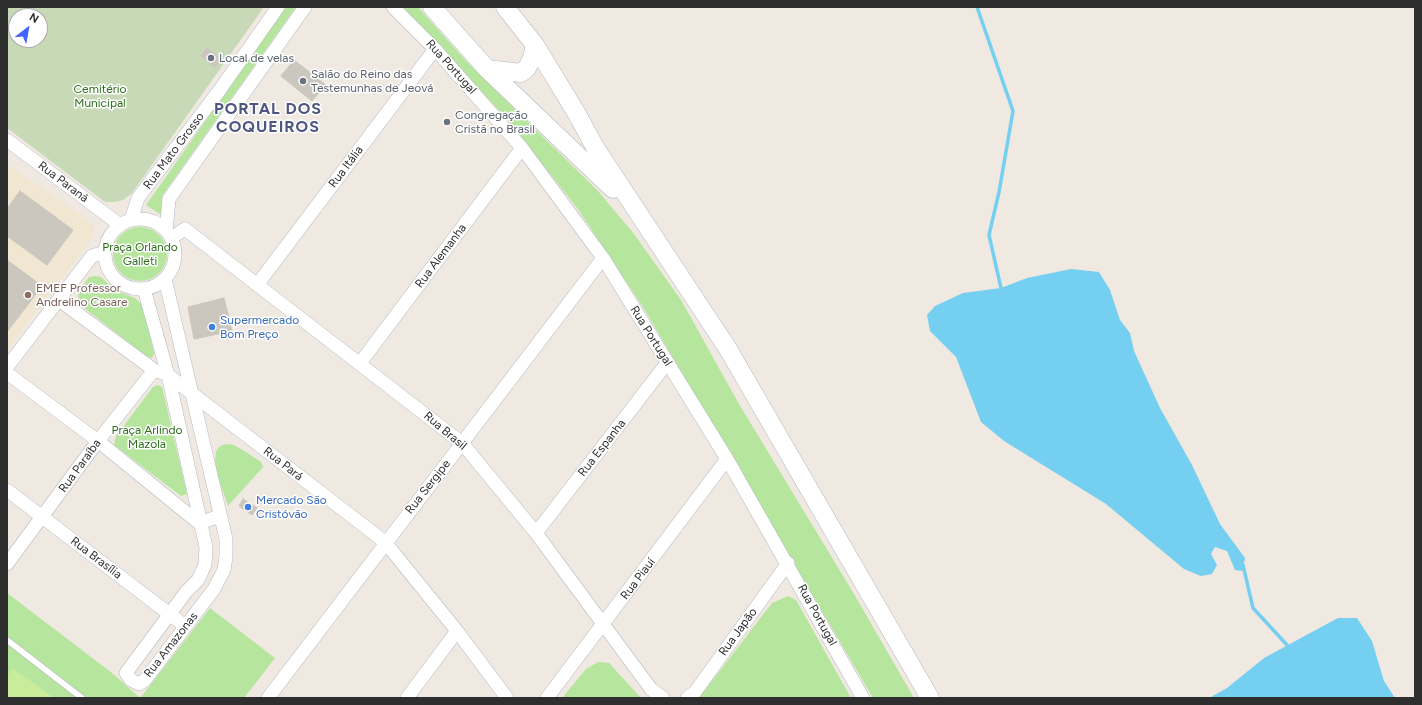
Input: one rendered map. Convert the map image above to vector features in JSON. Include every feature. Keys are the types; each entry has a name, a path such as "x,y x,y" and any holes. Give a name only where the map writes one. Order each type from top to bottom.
{"main road":[{"path":"432,7 487,69 634,208"},
{"path":"505,7 535,45 577,114 596,149 728,349 930,698"},
{"path":"487,69 521,73 527,68 532,58 535,45"}],"street":[{"name":"Rua Mato Grosso","path":"125,223 138,198 219,91 278,7"},
{"path":"168,234 150,220 125,223 110,237 105,252 110,272 116,279 134,288 144,289 152,287 165,279 170,272 175,255 168,234 169,198 305,7"},
{"name":"Rua Portugal","path":"393,7 435,49 522,148 603,258 727,459 788,563 863,698"},
{"name":"Rua Itália","path":"257,285 435,49"},
{"name":"Rua Paraná","path":"7,140 125,223"},
{"name":"Rua Alemanha","path":"360,363 522,148"},
{"name":"Rua Brasil","path":"168,234 185,229 462,443 536,533 651,689 663,698"},
{"path":"7,367 92,256 105,252"},
{"name":"Rua Sergipe","path":"268,698 385,542 603,258"},
{"name":"Rua Amazonas","path":"144,289 168,376 199,523 206,547 205,566 198,580 186,592 126,673 131,680 139,684 145,680 185,626 202,606 224,570 226,557 226,539 165,279"},
{"name":"Rua Pará","path":"59,300 154,370 168,376 192,393 385,542 457,631 507,698"},
{"name":"Rua Espanha","path":"536,533 667,363"},
{"name":"Rua Paraíba","path":"7,564 98,441 154,370"},
{"path":"7,373 98,441 199,523 220,516"},
{"name":"Rua Piauí","path":"547,698 727,459"},
{"name":"Rua Brasília","path":"7,490 185,626"},
{"name":"Rua Japão","path":"687,698 695,692 788,563"},
{"path":"186,592 202,606"},
{"path":"407,698 457,631"}],"lane":[{"path":"7,640 82,698"}],"shaded area":[{"name":"EMEF Professor Andrelino Casare","path":"7,164 88,220 92,224 94,230 91,240 7,350"}],"green space":[{"name":"Cemitério Municipal","path":"7,7 264,7 132,193 123,200 105,202 7,128"},
{"path":"286,7 296,7 162,196 161,215 146,205"},
{"path":"403,7 418,7 467,62 598,191 634,234 681,300 739,404 854,594 914,698 873,698 643,307 578,209 505,117"},
{"name":"Praça Orlando Galleti","path":"135,227 145,227 155,231 163,239 167,249 167,259 163,269 155,277 145,281 135,281 125,277 117,269 113,259 113,249 117,239 125,231"},
{"path":"89,277 101,277 116,291 135,298 143,306 154,353 152,358 146,356 79,304 78,292"},
{"name":"Praça Arlindo Mazola","path":"158,385 162,387 187,494 181,496 114,445 116,436 153,387"},
{"path":"226,444 234,445 246,452 261,462 263,467 228,506 217,475 215,461 216,451 220,446"},
{"path":"7,593 112,673 140,698 7,698"},
{"path":"788,596 796,600 851,698 699,698 772,603"},
{"path":"210,608 275,658 244,698 142,698 141,697"},
{"path":"598,662 609,663 641,698 562,698 586,669"},
{"path":"13,668 54,698 7,698 7,676"}],"water":[{"path":"1071,269 1099,272 1110,290 1120,320 1130,333 1134,351 1160,408 1192,465 1220,524 1245,558 1242,571 1235,570 1227,551 1215,547 1211,554 1217,565 1212,574 1201,576 1184,569 1106,504 1004,441 981,422 956,357 930,331 927,315 935,306 963,293 1001,288 1027,278"},
{"path":"1338,618 1357,618 1372,641 1384,681 1395,698 1209,698 1227,688 1264,658"}],"building":[{"name":"Local de velas","path":"207,48 221,59 215,67 201,56"},
{"name":"Salão do Reino das Testemunhas de Jeová","path":"294,60 326,85 312,101 281,76"},
{"path":"20,191 73,230 47,265 7,236 7,209"},
{"path":"7,260 42,286 7,332"},
{"path":"224,298 228,314 191,323 188,307"},
{"name":"Supermercado Bom Preço","path":"228,314 232,331 194,339 191,323"},
{"name":"Mercado São Cristóvão","path":"243,499 257,508 252,515 239,506"}],"waterway":[{"path":"977,7 1013,111 999,192 989,235 1001,288 1004,289"},
{"path":"1241,562 1253,608 1287,645 1288,648"}],"place":[{"name":"Local de velas","path":"211,58"},
{"name":"Salão do Reino das Testemunhas de Jeová","path":"303,81"},
{"name":"Congregação Cristã no Brasil","path":"447,122"},
{"name":"EMEF Professor Andrelino Casare","path":"28,295"},
{"name":"Supermercado Bom Preço","path":"212,327"},
{"name":"Mercado São Cristóvão","path":"248,507"}],"district":[{"name":"PORTAL DOS COQUEIROS","path":"268,118"}]}
